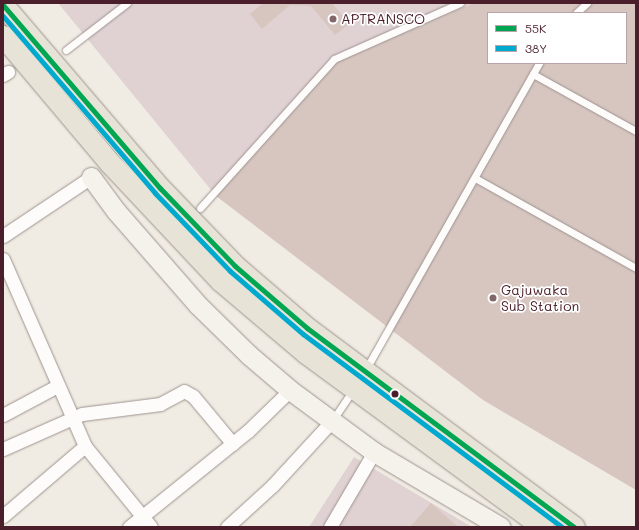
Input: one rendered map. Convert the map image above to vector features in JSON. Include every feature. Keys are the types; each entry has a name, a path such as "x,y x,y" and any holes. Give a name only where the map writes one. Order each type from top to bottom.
{"main road":[{"path":"3,5 204,236 359,380 543,527"},
{"path":"3,36 110,163 221,281 266,321 359,380 574,527"}],"street":[{"path":"3,236 91,177 116,211 198,304 249,355 331,422 374,452 501,527"},
{"path":"3,259 71,418 85,446 151,527"},
{"path":"3,415 58,386"},
{"path":"129,527 233,444 290,390"},
{"path":"3,449 71,418 98,411 160,404 184,391 193,396 233,444"},
{"path":"227,527 273,485 331,422"},
{"path":"3,516 85,446"},
{"path":"330,527 374,452"}],"lane":[{"path":"66,50 127,3"},
{"path":"200,208 334,59 460,3"},
{"path":"577,12 587,3"},
{"path":"331,422 359,380 538,64"},
{"path":"533,74 636,131"},
{"path":"475,178 636,268"}],"shaded area":[{"path":"58,3 474,3 339,58 216,196"},
{"path":"354,457 472,527 309,527"}],"building":[{"name":"APTRANSCO","path":"263,3 332,3 349,24 335,35 311,6 290,5 262,29 250,14"},
{"name":"Gajuwaka Sub Station","path":"474,3 636,3 636,490 483,400 216,196 339,58"},
{"path":"431,503 457,526 410,527"}],"transit line":[{"name":"55K","path":"3,5 160,188 235,266 307,328 574,527"},
{"name":"38Y","path":"3,16 155,193 230,271 303,334 562,527"}],"place":[{"name":"APTRANSCO","path":"333,19"},
{"name":"Gajuwaka Sub Station","path":"493,298"}]}
